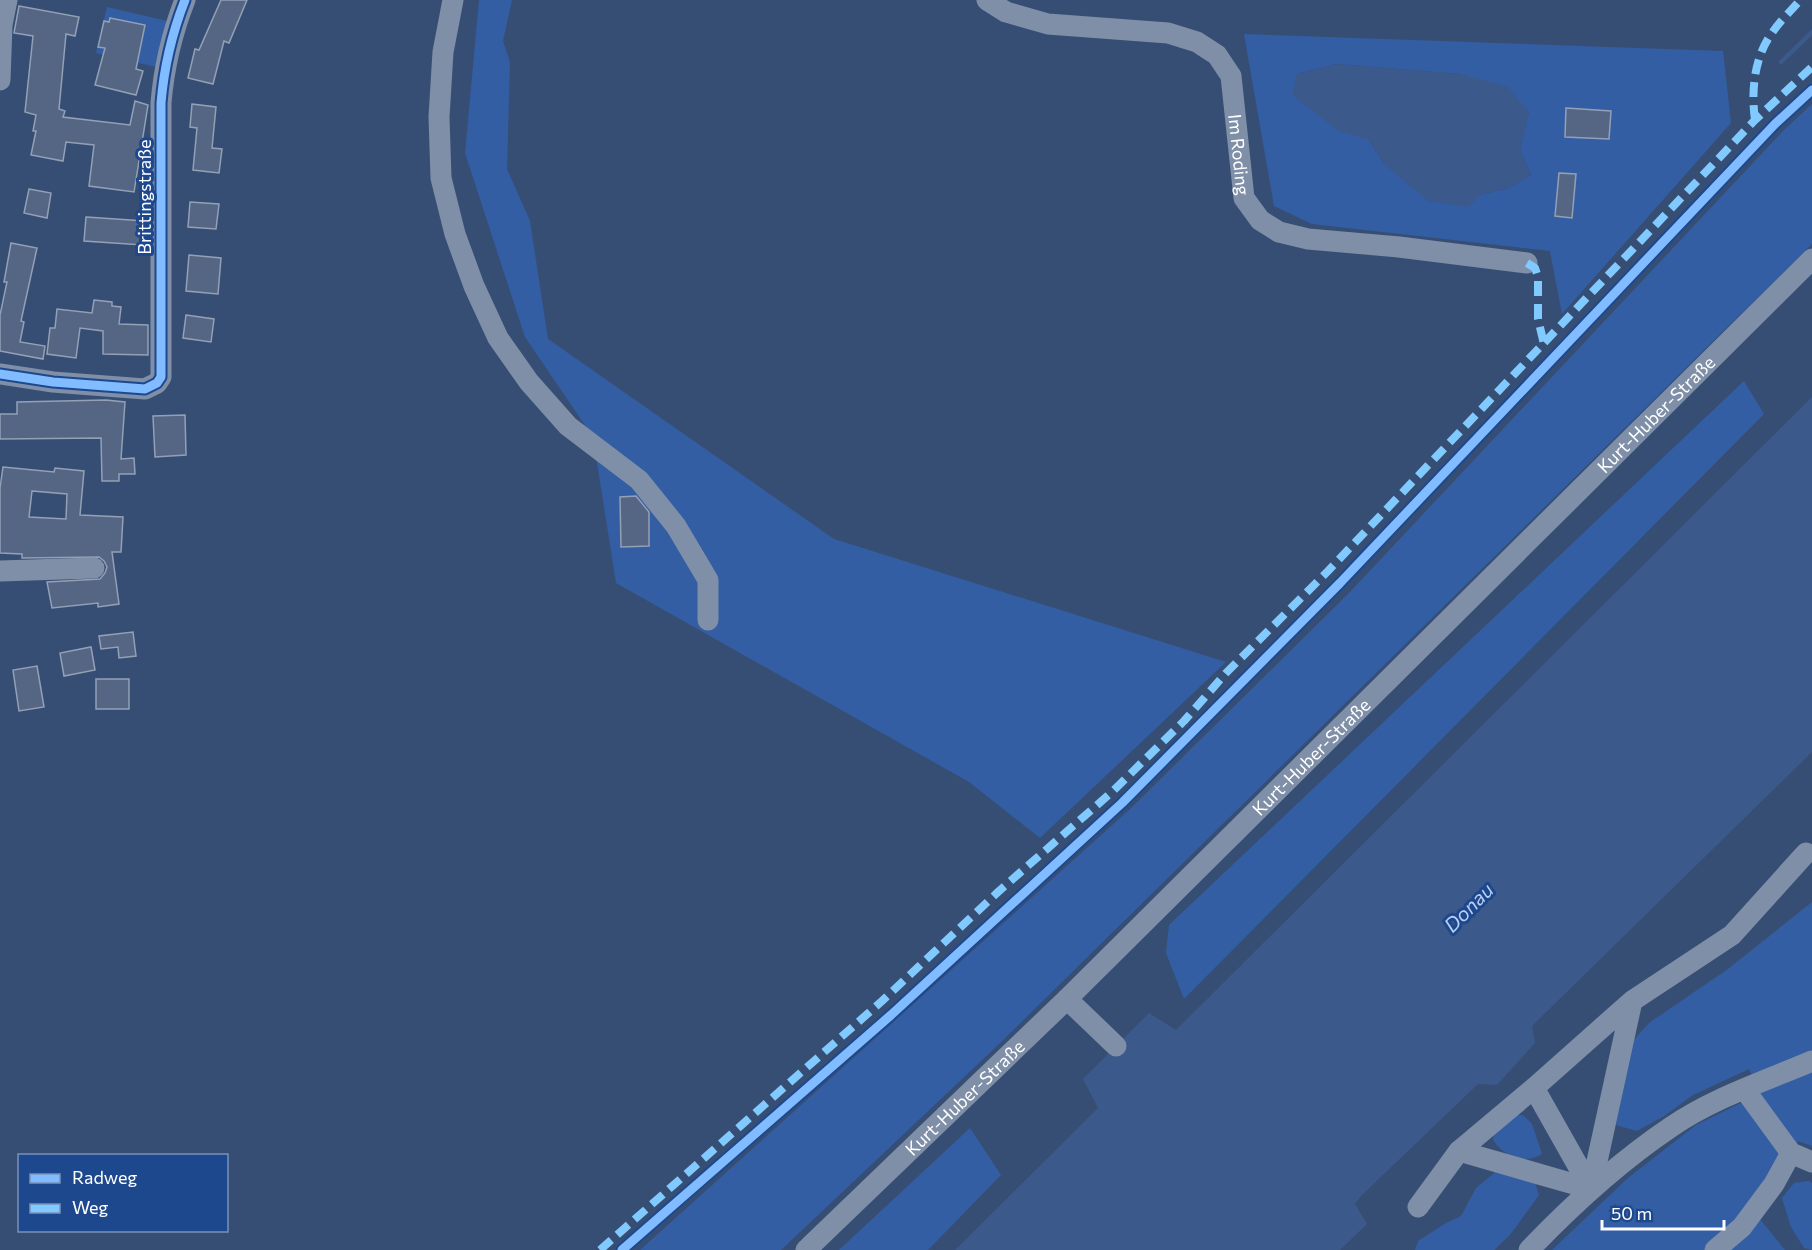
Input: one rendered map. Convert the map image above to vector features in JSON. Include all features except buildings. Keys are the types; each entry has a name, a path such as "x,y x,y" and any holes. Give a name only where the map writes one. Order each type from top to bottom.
{"street":[{"path":"0,80 2,25 7,0"},
{"name":"Brittingstraße","path":"0,374 53,382 145,389 158,383 161,370 160,103 169,50 185,0"},
{"path":"453,0 443,52 438,117 441,178 455,234 474,286 498,338 529,382 568,426 639,480 676,526 708,580 708,620"},
{"name":"Im Roding","path":"987,0 1006,12 1048,24 1168,33 1197,42 1217,55 1231,76 1244,198 1260,220 1279,232 1308,239 1399,247 1527,263"},
{"name":"Kurt-Huber-Straße","path":"806,1250 1067,999 1810,266"},
{"path":"0,571 94,568"},
{"path":"1418,1207 1459,1151 1534,1088 1632,1000 1732,935 1806,853"},
{"path":"1067,999 1116,1046"},
{"path":"1591,1189 1632,1000"},
{"path":"1529,1250 1591,1189 1671,1127 1704,1108 1812,1061"},
{"path":"1534,1088 1591,1189"},
{"path":"1744,1090 1791,1153 1812,1162"},
{"path":"1459,1151 1591,1189"},
{"path":"1715,1250 1742,1227 1774,1184 1791,1153"}],"shaded area":[{"path":"479,0 512,0 503,41 510,62 507,169 530,221 548,339 834,539 1226,662 1040,838 969,782 616,583 593,437 525,337 465,153"},
{"path":"107,7 167,21 156,67 96,53"},
{"path":"1244,34 1723,51 1731,123 1562,314 1550,251 1312,224 1274,206","holes":["1336,64 1461,74 1529,112 1520,150 1531,175 1509,188 1480,195 1384,164 1369,140 1297,74"]},
{"path":"1812,104 1812,244 998,1045 781,1250 640,1250 1129,810 1349,593 1783,131"},
{"path":"1744,381 1764,414 1184,999 1166,953 1169,925"},
{"path":"1812,902 1812,1146 1798,1141 1785,1177 1759,1218 1785,1250 1552,1250 1628,1178 1696,1125 1761,1093 1749,1069 1693,1095 1664,1116 1637,1131 1616,1125 1623,1052 1649,1023 1728,969"},
{"path":"1515,1115 1523,1115 1532,1124 1542,1154 1528,1159 1515,1158 1503,1151 1493,1140 1494,1133"},
{"path":"970,1128 1001,1175 928,1250 839,1250"},
{"path":"1499,1169 1535,1183 1539,1195 1510,1235 1494,1250 1415,1250 1418,1241 1461,1216 1476,1188"},
{"path":"1809,1181 1812,1183 1812,1250 1804,1248 1791,1227 1782,1198 1794,1183"}],"water":[{"path":"1336,64 1461,74 1508,87 1529,112 1520,150 1531,175 1509,188 1480,195 1468,207 1428,201 1384,164 1369,140 1339,131 1292,95 1297,74"},
{"name":"Donau","path":"1812,397 1812,752 1532,1026 1535,1043 1497,1085 1478,1084 1361,1196 1355,1204 1367,1224 1340,1250 955,1250 1098,1108 1083,1079 1149,1013 1176,1030"}],"waterway":[{"path":"1781,62 1812,32"}],"marked path":[{"path":"1755,120 1754,86 1761,53 1775,29 1800,0"},
{"path":"600,1250 882,1001 998,892 1113,791 1184,721 1226,673 1328,571 1755,120 1812,67"},
{"path":"1527,263 1535,268 1538,277 1538,319 1544,344"}],"cycle path":[{"path":"0,374 53,382 145,389 157,383 161,377 161,103 169,50 185,0"},
{"path":"622,1250 891,1015 1122,803 1340,583 1775,124 1812,90"}]}
